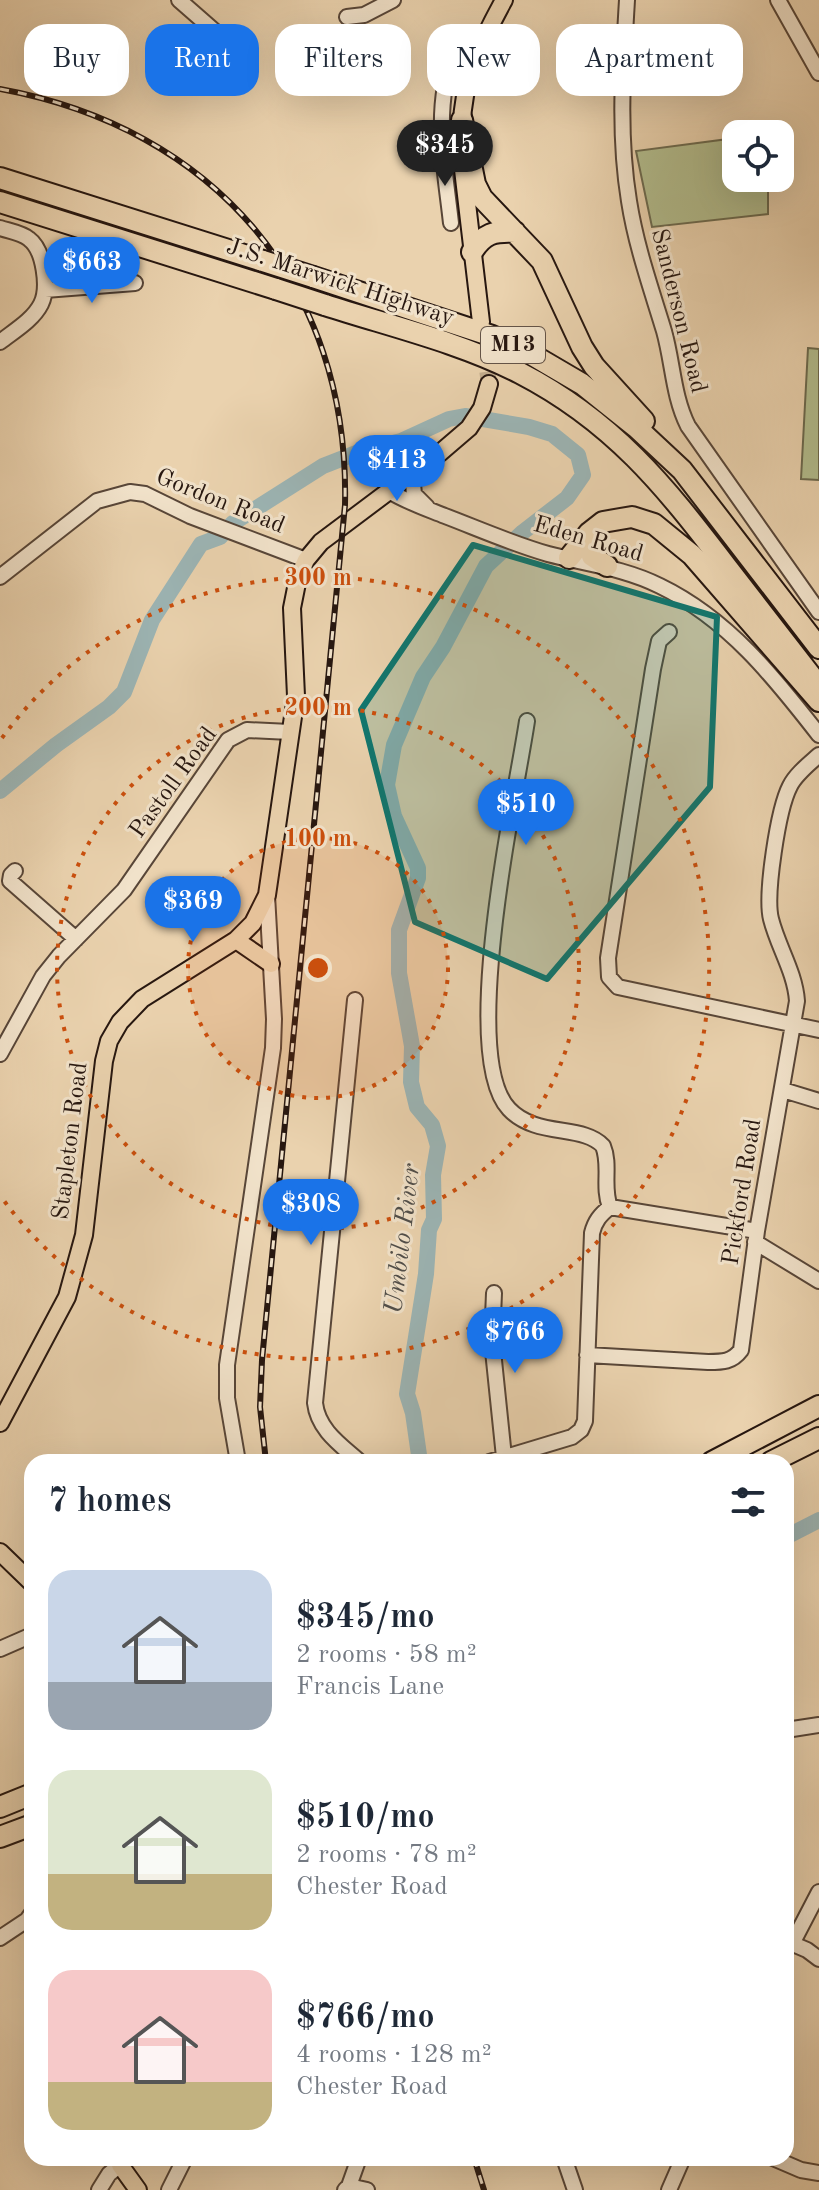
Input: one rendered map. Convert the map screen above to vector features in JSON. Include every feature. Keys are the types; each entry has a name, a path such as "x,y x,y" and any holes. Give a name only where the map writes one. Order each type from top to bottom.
{"highway":[{"path":"462,120 475,184 493,210 542,261 570,325 594,366 649,427 682,470"},
{"name":"J.S. Marwick Highway","path":"0,178 461,325 524,350 556,368 602,399 682,470 819,648"},
{"name":"J.S. Marwick Highway","path":"0,202 325,305 495,362 519,373 583,411 628,448 678,503 819,686"},
{"path":"472,252 480,240 490,233 515,232"},
{"path":"569,558 589,533 603,522 632,517 654,524 692,555 819,701"},
{"path":"589,533 592,556 607,566"},
{"path":"727,1454 819,1406"},
{"path":"787,1454 819,1438"},
{"path":"0,1807 24,1797"},
{"path":"0,1837 24,1828"}],"main road":[{"path":"492,24 504,0"},
{"path":"466,96 462,164 481,322"},
{"name":"Stapleton Road","path":"0,1423 67,1297 79,1260 109,1041 120,1022 142,999 236,940 253,923 267,895 296,696 292,608 298,578 306,560 338,527 469,428 482,408 489,384"},
{"path":"236,940 271,964"},
{"path":"3,1556 24,1576"},
{"path":"123,2166 138,2190"}],"street":[{"path":"179,0 206,24"},
{"path":"347,17 364,15 393,0"},
{"name":"Sanderson Road","path":"627,0 621,102 623,155 641,259 665,333 677,402 688,426 813,594 819,612"},
{"path":"778,0 819,73"},
{"path":"443,96 441,133 451,223"},
{"path":"0,228 20,234 36,246 45,290 41,304 31,317 0,342"},
{"path":"45,290 135,283"},
{"path":"412,473 414,494 430,510"},
{"name":"Eden Road","path":"389,491 402,499 528,547 607,566 658,585 719,624 756,658 819,735"},
{"name":"Gordon Road","path":"0,577 90,506 113,495 130,492 145,494 213,525 306,560"},
{"path":"669,632 659,641 653,669 608,958 609,977 618,987 819,1030"},
{"path":"527,721 489,967 492,1067 501,1099 528,1123 599,1141 606,1151 605,1186 610,1207"},
{"name":"Pastoll Road","path":"0,1054 31,994 59,956 129,884 228,740 247,730 290,732"},
{"name":"Pickford Road","path":"587,1355 727,1362 736,1358 744,1340 756,1237 794,1024 796,995 770,916 769,892 785,798 795,779 819,755"},
{"path":"15,871 10,881 76,939"},
{"path":"237,1454 227,1398 227,1365 271,1070 274,1019 267,895"},
{"path":"351,1454 324,1429 316,1414 315,1403 355,1000"},
{"path":"783,1090 819,1101"},
{"path":"610,1207 756,1237 819,1281"},
{"path":"514,1454 572,1437 581,1430 585,1421 592,1233 594,1224 610,1207"},
{"path":"494,1293 492,1341 504,1454"},
{"path":"0,1649 24,1638"},
{"path":"794,1729 819,1725"},
{"path":"794,1935 819,1892"},
{"path":"0,1938 24,1922"},
{"path":"794,1944 819,1959"},
{"path":"99,2190 116,2166"},
{"path":"169,2190 181,2166"},
{"path":"356,2166 347,2188 367,2190"},
{"path":"567,2166 575,2190"},
{"path":"669,2190 680,2166"},
{"path":"792,2166 819,2173"}],"highlighted area":[{"path":"473,545 717,617 710,787 547,979 415,922 361,710"}],"green space":[{"path":"722,140 722,192 768,192 768,214 652,227 636,151"},
{"path":"808,348 819,349 819,480 801,479"}],"waterway":[{"name":"Umbilo River","path":"0,791 124,692 152,620 201,544 220,537 233,523 323,466 364,450 401,441 449,419 465,416 552,434 578,455 583,475 567,498 486,566 443,647 423,677 394,745 387,785 394,816 418,868 418,878 399,930 399,973 412,1046 411,1082 417,1107 432,1125 438,1146 433,1175 434,1219 429,1230 426,1274 407,1394 419,1454"},
{"name":"Umbilo River","path":"794,1533 819,1520"}],"tunnel":[{"path":"481,324 489,384"}],"railway":[{"path":"0,89 76,109 145,140 205,180 255,229 294,287 323,353 340,426 345,505 262,1360 260,1407 265,1454"},
{"path":"476,2166 484,2190"}]}
